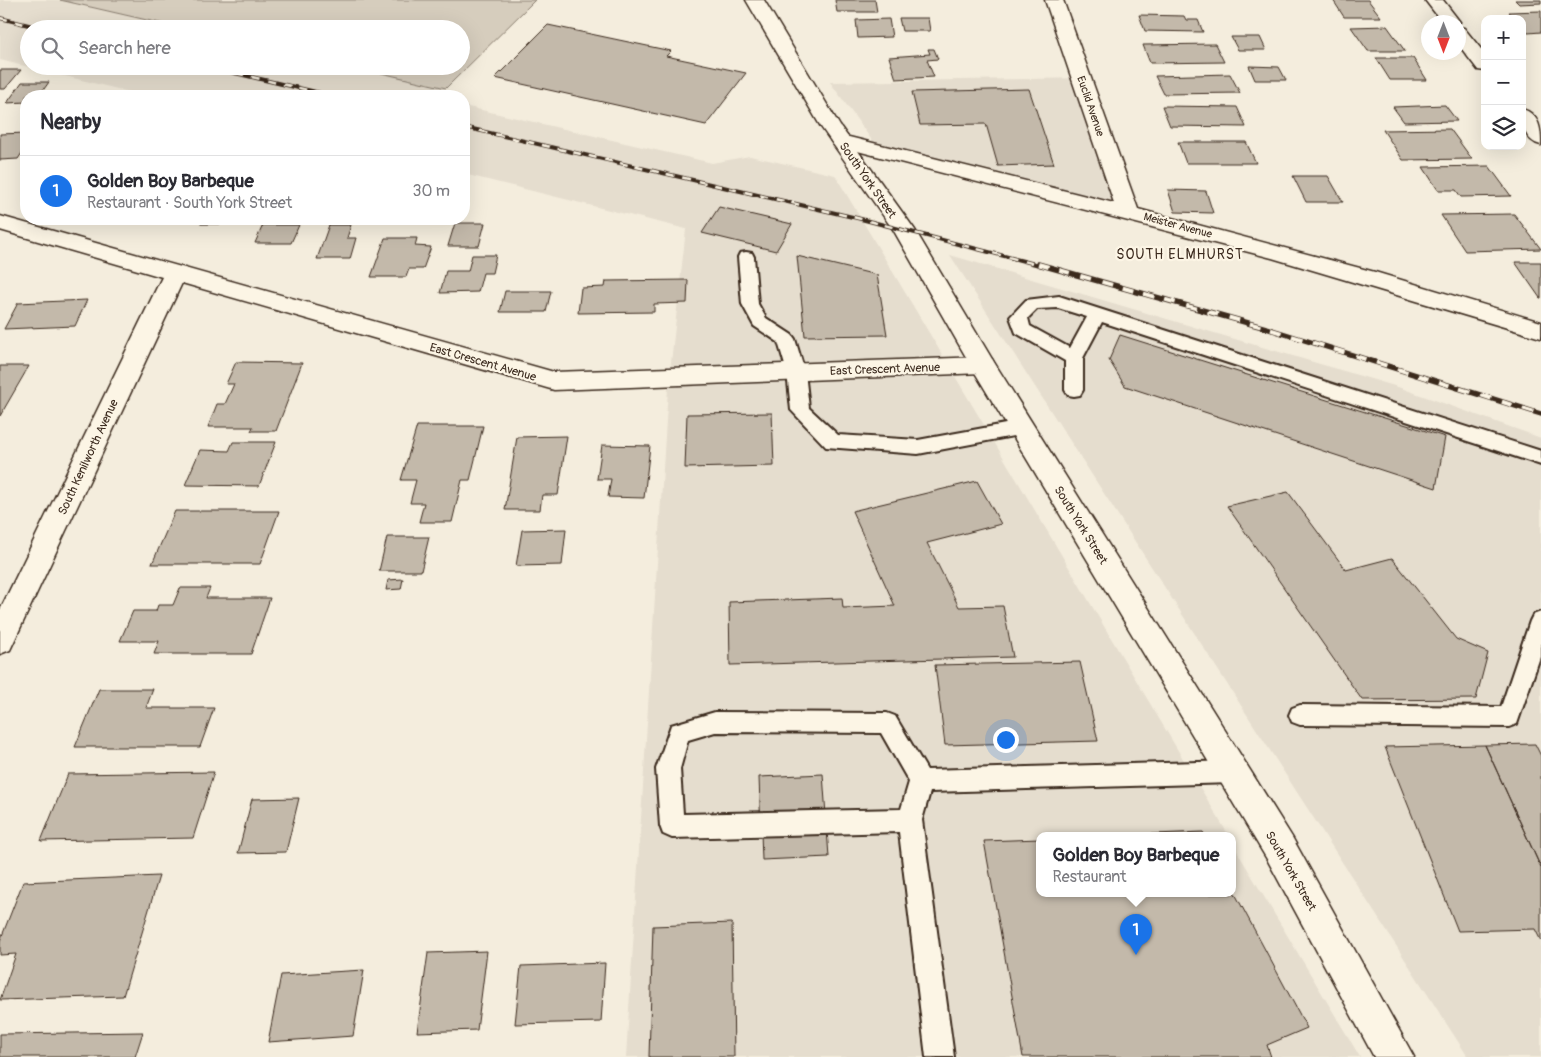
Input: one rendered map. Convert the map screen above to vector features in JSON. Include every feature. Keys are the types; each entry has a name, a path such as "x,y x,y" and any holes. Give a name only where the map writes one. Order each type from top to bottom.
{"street":[{"name":"South York Street","path":"755,0 840,141 904,230 983,365 1233,772 1280,850 1394,1057"},
{"name":"Euclid Avenue","path":"1054,0 1128,212"},
{"path":"1434,0 1446,15"},
{"path":"1466,42 1481,61"},
{"path":"1526,120 1541,139"},
{"name":"Meister Avenue","path":"840,141 1128,212 1368,277 1541,330"},
{"name":"East Crescent Avenue","path":"0,222 536,377 554,380 983,365"},
{"name":"South Kenilworth Avenue","path":"0,641 176,273"}],"lane":[{"path":"746,257 750,304 760,322 786,339 796,372 800,410 833,442 918,447 1022,428"},
{"path":"1074,358 1022,329 1019,317 1032,304 1058,302 1541,458"},
{"path":"1074,390 1074,358 1097,315"},
{"path":"1300,715 1509,717 1541,621"},
{"path":"910,820 672,826 668,769 679,732 715,722 887,723 921,782 910,820 940,1057"},
{"path":"921,782 1233,772"}],"shaded area":[{"path":"0,0 60,0 147,20 20,20 20,65 0,60"},
{"path":"60,0 535,0 470,64 470,20 147,20"},
{"path":"61,75 390,75 446,88 444,90 122,90"},
{"path":"390,75 459,75 446,88"},
{"path":"1092,78 1140,207 876,146 830,82"},
{"path":"470,107 712,163 750,156 835,175 1227,832 1036,832 1036,897 1236,897 1236,850 1360,1057 626,1057 668,389 686,229 470,175"},
{"path":"950,255 1398,387 1541,438 1541,1057 1468,1057"}],"building":[{"path":"835,0 875,0 877,12 837,12"},
{"path":"1333,0 1368,0 1381,17 1344,17"},
{"path":"1515,0 1541,0 1541,3 1519,4"},
{"path":"1541,11 1541,32 1528,33 1526,31 1526,15 1512,15 1509,12"},
{"path":"1139,15 1184,16 1186,20 1198,20 1203,32 1145,31"},
{"path":"899,18 928,18 930,31 902,31"},
{"path":"889,19 892,37 858,38 856,20"},
{"path":"548,25 671,51 666,56 746,73 706,125 495,78"},
{"path":"1387,26 1405,51 1368,51 1351,27"},
{"path":"1231,37 1260,37 1266,50 1238,50"},
{"path":"1215,44 1224,62 1150,63 1143,45"},
{"path":"928,49 934,49 938,59 927,60 934,77 896,79 889,57 930,54"},
{"path":"1376,58 1413,58 1427,80 1390,80"},
{"path":"1249,66 1279,67 1286,80 1255,80"},
{"path":"0,70 20,70 5,89 0,89"},
{"path":"1230,74 1240,93 1164,94 1155,76"},
{"path":"22,82 49,82 43,90 20,90 20,102 7,103"},
{"path":"1029,89 1054,164 998,166 986,124 920,125 912,92"},
{"path":"1445,105 1457,121 1404,122 1393,107"},
{"path":"1162,106 1237,107 1246,127 1170,126"},
{"path":"1450,129 1472,159 1403,160 1383,130"},
{"path":"20,133 20,156 18,159 0,160 0,134"},
{"path":"1178,142 1246,142 1256,163 1186,163"},
{"path":"1489,166 1511,196 1461,197 1456,190 1438,190 1423,167"},
{"path":"1293,176 1328,176 1343,202 1306,202"},
{"path":"1168,190 1206,191 1213,213 1175,212"},
{"path":"719,207 792,224 776,251 702,233"},
{"path":"1514,214 1541,249 1465,251 1441,215"},
{"path":"485,223 479,246 448,246 454,225"},
{"path":"263,225 299,225 291,243 255,243"},
{"path":"329,225 351,225 347,238 356,238 350,259 317,259"},
{"path":"385,238 417,238 415,246 431,247 423,269 409,269 406,277 371,277"},
{"path":"472,255 496,255 492,273 483,273 478,292 440,293 446,271 468,271"},
{"path":"797,256 877,275 887,335 805,336"},
{"path":"1515,262 1541,262 1541,298 1540,298"},
{"path":"688,280 687,303 654,304 654,312 578,313 581,288 605,287 606,281"},
{"path":"505,291 551,291 546,312 500,312"},
{"path":"87,300 75,326 4,329 18,303"},
{"path":"1120,335 1445,437 1436,488 1125,386 1109,360"},
{"path":"236,362 302,363 276,431 251,431 253,427 208,427 217,404 225,404 234,384 226,384"},
{"path":"0,366 29,366 0,416"},
{"path":"772,413 774,466 685,468 687,414"},
{"path":"417,426 483,426 470,480 462,480 452,522 419,522 424,503 410,503 416,480 401,480"},
{"path":"567,436 558,495 542,495 540,510 505,510 517,437"},
{"path":"233,442 276,442 259,486 185,485 200,450 229,451"},
{"path":"602,445 650,446 644,498 608,497 611,479 597,479"},
{"path":"977,481 1001,524 927,543 959,607 1003,606 1013,657 730,665 729,602 842,598 843,608 895,606 852,511"},
{"path":"1288,492 1346,570 1392,558 1456,639 1488,653 1476,699 1362,700 1227,506"},
{"path":"175,511 279,511 260,564 152,564"},
{"path":"566,529 562,565 516,566 522,530"},
{"path":"387,537 429,537 421,571 379,571"},
{"path":"403,579 401,589 386,590 388,580"},
{"path":"180,588 210,588 206,598 270,598 251,654 154,654 159,641 120,641 133,611 156,611 158,605 173,605"},
{"path":"1080,662 1098,741 945,745 935,665"},
{"path":"99,689 153,689 146,708 214,708 200,747 75,747"},
{"path":"1535,744 1541,756 1541,868 1485,745"},
{"path":"1485,745 1541,868 1541,941 1535,929 1458,931 1385,747"},
{"path":"214,772 193,838 41,841 68,774"},
{"path":"823,774 829,857 762,860 759,777"},
{"path":"299,798 286,852 238,853 252,799"},
{"path":"1036,839 1036,897 1236,897 1236,895 1307,1028 1267,1045 1271,1057 1023,1057 984,841"},
{"path":"159,876 123,996 0,1000 16,954 0,955 0,941 23,882"},
{"path":"732,923 734,1057 649,1057 653,926"},
{"path":"487,951 477,1030 417,1032 428,953"},
{"path":"605,963 601,1022 515,1024 521,966"},
{"path":"364,970 353,1036 268,1042 281,975"},
{"path":"143,1032 135,1057 0,1057 0,1034"}],"railway":[{"path":"0,18 20,23"},
{"path":"243,75 307,90"},
{"path":"470,128 857,218 1043,266"},
{"path":"1038,264 1266,328 1541,414"}],"place":[{"name":"Golden Boy Barbeque","path":"1136,955"}],"district":[{"name":"SOUTH ELMHURST","path":"1180,254"}]}
